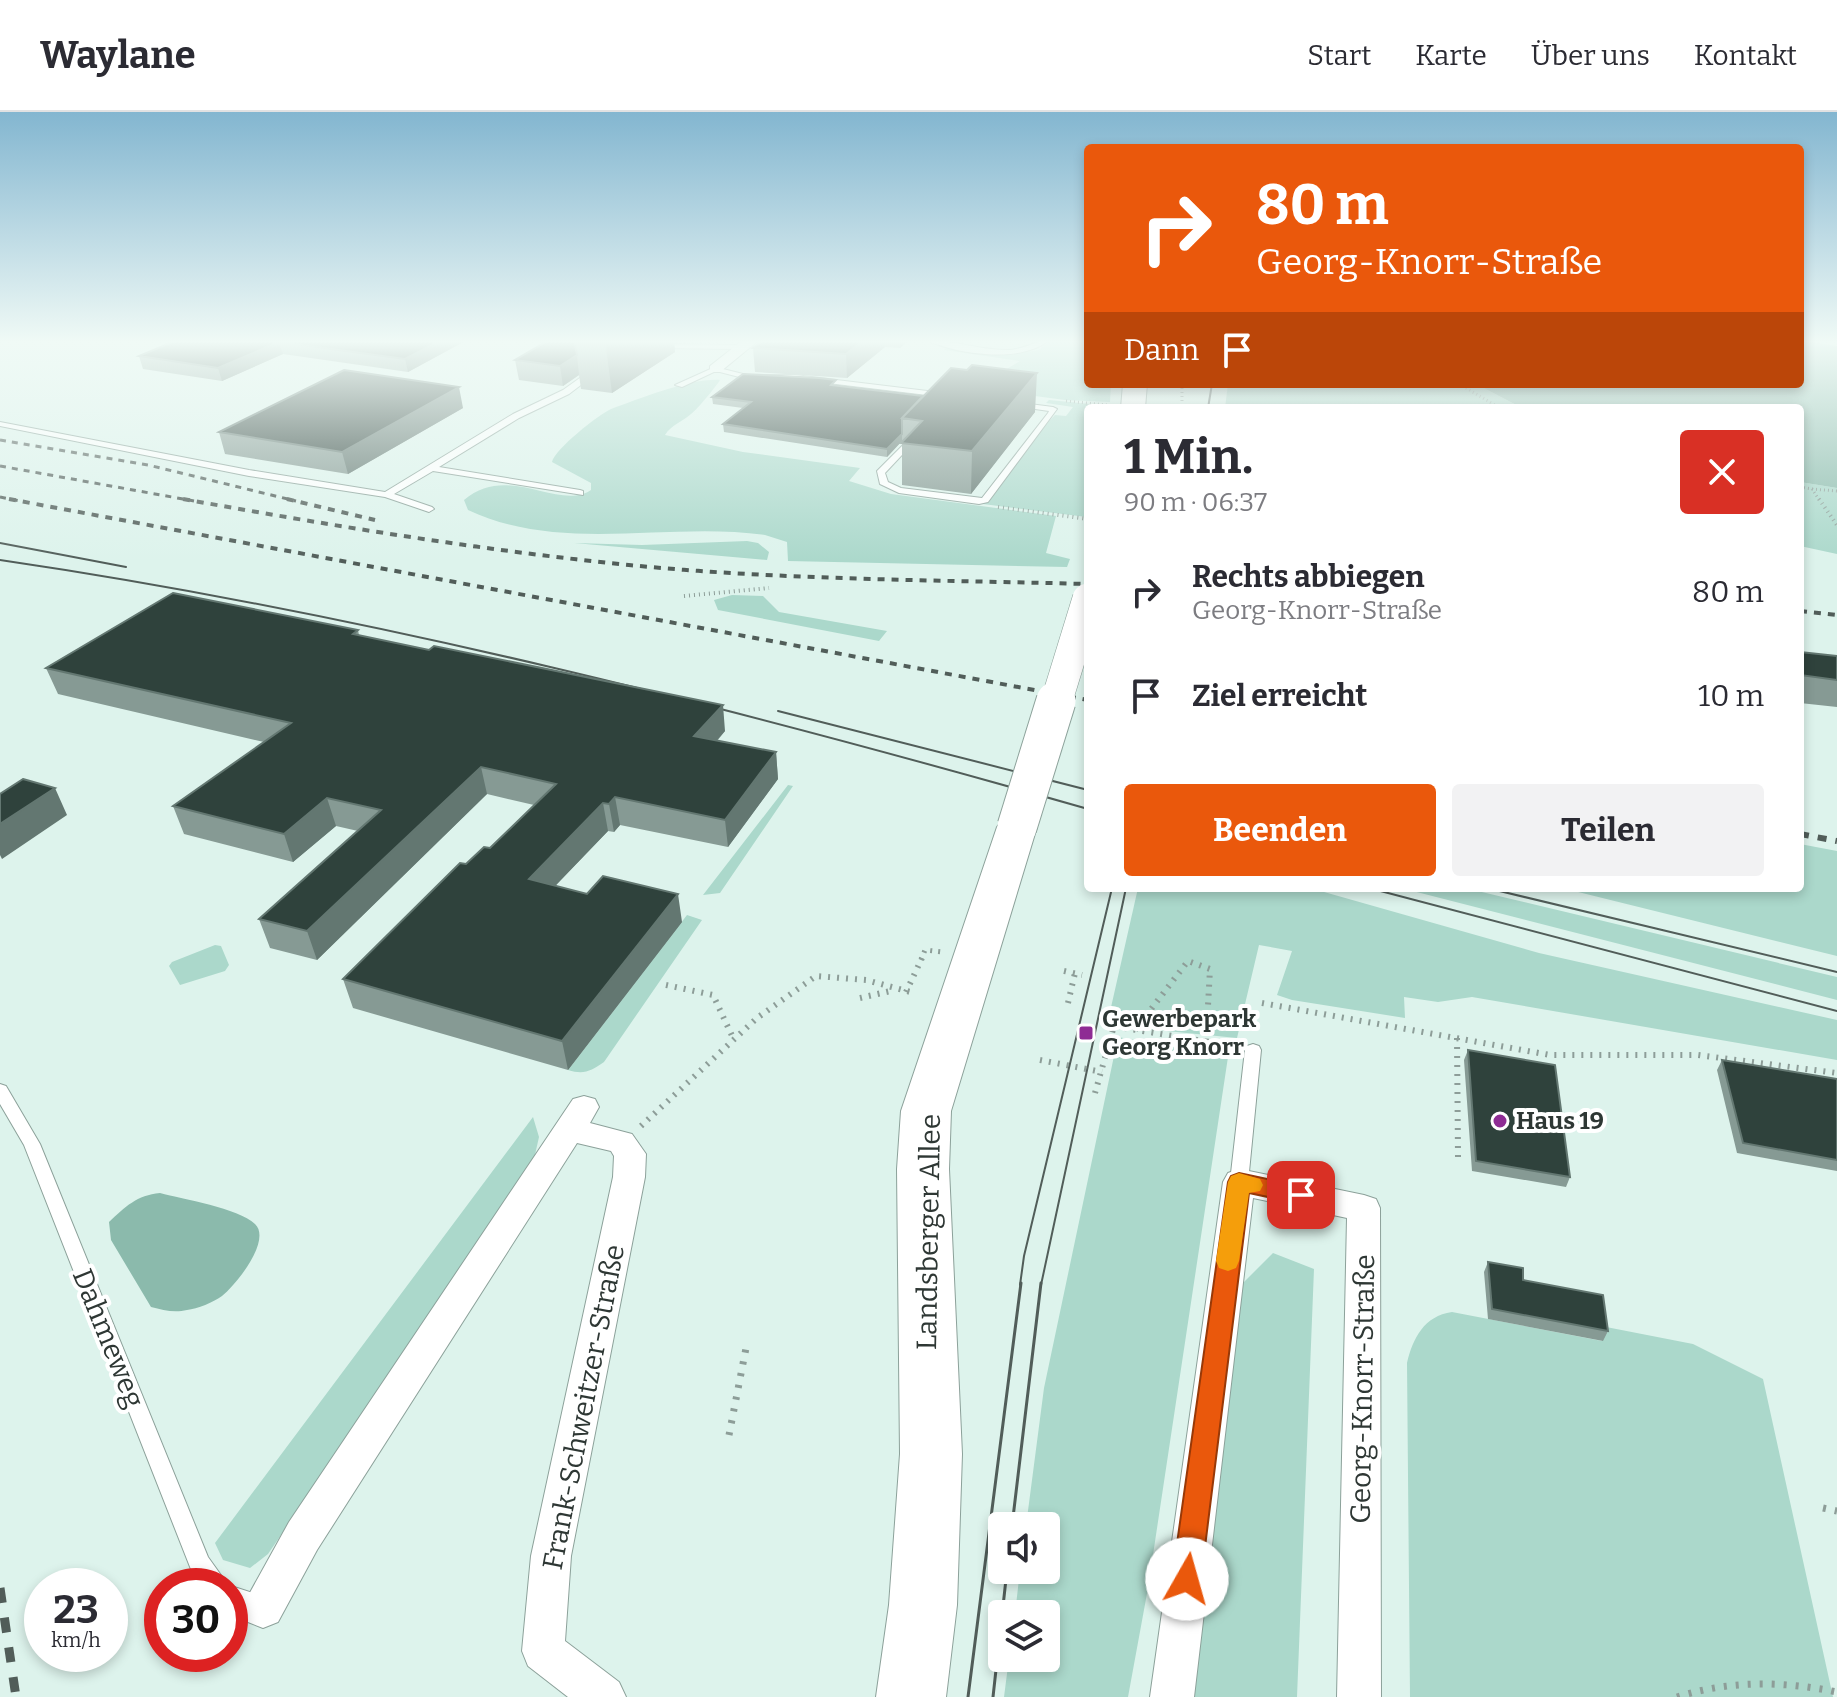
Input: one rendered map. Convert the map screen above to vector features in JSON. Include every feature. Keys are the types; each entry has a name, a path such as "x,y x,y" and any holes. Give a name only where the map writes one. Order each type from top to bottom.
{"main road":[{"name":"Landsberger Allee","path":"911,1697 923,1605 931,1454 923,1169 926,1111 1084,612"}],"street":[{"path":"248,1600 303,1536 577,1119 621,1142"},
{"name":"Frank-Schweitzer-Straße","path":"604,1697 543,1651 551,1556 629,1177 630,1154 621,1142"},
{"path":"1172,1697 1239,1182"},
{"name":"Georg-Knorr-Straße","path":"1239,1182 1364,1208 1359,1697"}],"lane":[{"path":"387,495 520,414"},
{"path":"923,428 880,473 884,484 899,490 979,501 985,500 1051,414"},
{"path":"0,424 249,473 387,495 429,509"},
{"path":"431,468 580,493"},
{"path":"1239,1182 1253,1050"},
{"name":"Dahmeweg","path":"0,1090 32,1144 203,1568"}],"path":[{"path":"1804,488 1837,491"},
{"path":"1812,489 1837,525"},
{"path":"979,501 982,505 1084,518"},
{"path":"684,596 769,588"},
{"path":"906,992 925,950 937,953"},
{"path":"1095,1093 1110,1026 1206,1042 1210,969 1188,961 1135,1030"},
{"path":"1064,971 1079,974 1068,1003"},
{"path":"621,1142 757,1018 816,976 866,980 914,993"},
{"path":"666,985 713,995 734,1040"},
{"path":"860,998 896,990"},
{"path":"1262,1003 1550,1055 1698,1055 1837,1073"},
{"path":"1457,1038 1458,1157"},
{"path":"1040,1060 1102,1072"},
{"path":"729,1435 747,1343"},
{"path":"1823,1508 1837,1511"},
{"path":"1677,1697 1740,1683 1777,1683 1837,1692"}],"shaded area":[{"path":"603,414 691,414 665,435 743,452 860,468 849,481 891,494 1056,516 1046,553 1070,559 1067,567 788,561 787,542 765,535 691,531 577,534 503,523 468,510 464,500 481,490 498,486 515,486 564,496 591,490 591,483 552,462 561,449"},
{"path":"1084,414 1084,517 983,504 1050,420 1055,415"},
{"path":"1804,414 1837,414 1837,488 1804,483"},
{"path":"1804,483 1837,488 1837,554 1804,547"},
{"path":"574,543 642,545 758,543 769,552 767,560"},
{"path":"732,595 763,596 779,612 887,631 879,641 718,610 714,600"},
{"path":"788,785 793,786 720,893 703,895"},
{"path":"1804,845 1837,851 1837,956 1578,892 1804,892"},
{"path":"1137,892 1324,892 1539,953 1837,1020 1837,1060 1472,997 1438,1002 1404,997 1405,1018 1292,1000 1277,995 1292,951 1259,945 1237,1038 1107,1025"},
{"path":"1417,892 1482,892 1837,977 1837,1000"},
{"path":"687,915 702,920 604,1062 587,1071 568,1070"},
{"path":"215,945 221,946 229,965 225,971 180,985 169,966 172,962"},
{"path":"1118,1037 1228,1057 1148,1588 1128,1697 1004,1697 1007,1672 1060,1672 1060,1600 1017,1600 1018,1584 1060,1584 1060,1512 1028,1512 1044,1388"},
{"path":"533,1117 539,1137 532,1168 268,1554 250,1568 223,1560 215,1543"},
{"path":"160,1193 236,1213 255,1224 259,1231 256,1251 243,1273 222,1296 205,1305 178,1311 151,1307 111,1240 109,1222 138,1199"},
{"path":"1273,1253 1314,1269 1297,1697 1191,1697 1239,1287"},
{"path":"1452,1312 1602,1341 1601,1326 1693,1344 1763,1379 1833,1697 1410,1697 1407,1363 1413,1345 1427,1323"}],"building":[{"path":"255,414 410,414 342,452 219,432"},
{"path":"736,414 906,414 902,418 902,434 887,449 723,424"},
{"path":"906,414 1003,414 972,451 901,443 922,421 902,418"},
{"path":"173,593 358,630 353,634 429,650 434,646 723,705 694,736 776,752 725,820 615,797 609,804 603,803 529,879 587,894 603,876 678,894 562,1041 343,979 460,863 466,864 484,847 490,848 556,784 481,767 307,931 259,919 381,810 327,798 284,834 173,806 291,723 46,668"},
{"path":"1804,652 1837,656 1837,680 1804,676"},
{"path":"23,779 55,788 0,824 0,794"},
{"name":"Haus 19","path":"1468,1050 1555,1065 1570,1177 1476,1161"},
{"path":"1722,1060 1837,1079 1837,1160 1743,1143"},
{"path":"1488,1262 1523,1268 1523,1280 1603,1295 1608,1331 1492,1309"}],"tram line":[{"path":"0,543 126,567"},
{"path":"0,560 275,607 548,666 819,735 1084,808"},
{"path":"778,711 1084,789"},
{"path":"1020,1285 1024,1256 1111,892"},
{"path":"1041,1285 1125,892"},
{"path":"1384,892 1837,1011"},
{"path":"1504,892 1837,972"},
{"path":"968,1697 1021,1283"},
{"path":"1014,1512 1041,1283"},
{"path":"993,1697 1005,1584"}],"railway":[{"path":"0,440 148,465 296,501"},
{"path":"0,466 194,501"},
{"path":"0,497 20,501"},
{"path":"9,499 1084,699"},
{"path":"183,499 410,537 639,566 807,577 1084,584"},
{"path":"287,499 375,520"},
{"path":"1804,611 1837,615"},
{"path":"1804,835 1837,841"},
{"path":"0,1588 16,1697"}],"slow traffic":[{"path":"1228,1261 1239,1182 1252,1185"}],"place":[{"name":"Gewerbepark Georg Knorr","path":"1086,1033"},
{"name":"Haus 19","path":"1500,1121"}],"route":[{"path":"1187,1579 1239,1182 1301,1195"}]}
